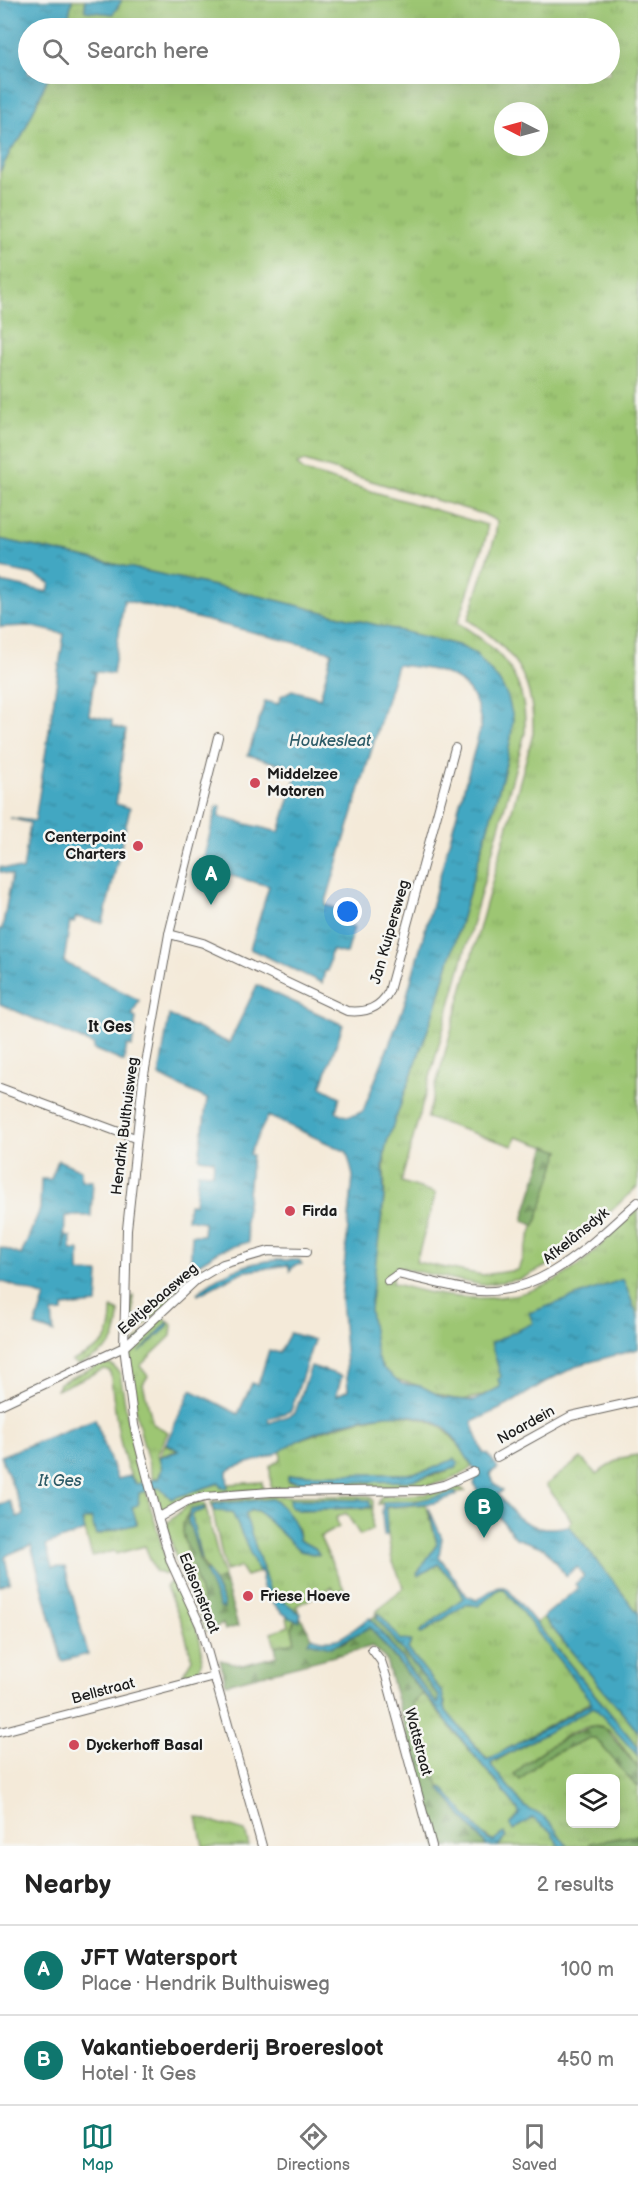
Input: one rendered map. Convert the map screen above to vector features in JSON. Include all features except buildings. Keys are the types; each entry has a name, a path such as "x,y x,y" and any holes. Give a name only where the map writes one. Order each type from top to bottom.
{"street":[{"name":"Hendrik Bulthuisweg","path":"124,1347 127,1229 135,1138 169,934 218,737"},
{"name":"Jan Kuipersweg","path":"169,934 202,943 347,1011 366,1012 376,1007 388,991 455,748"},
{"path":"0,1088 115,1133 135,1138"},
{"name":"Afkelânsdyk","path":"388,1281 398,1274 472,1290 505,1291 552,1275 638,1202"},
{"name":"Eeltjebaasweg","path":"0,1405 124,1347 196,1280 223,1264 269,1251 306,1252"},
{"name":"Edisonstraat","path":"124,1347 134,1425 158,1518 171,1562 200,1625 262,1846"},
{"name":"Noardein","path":"497,1457 571,1416 638,1401"},
{"path":"158,1518 187,1501 205,1497 272,1492 422,1490 444,1485 473,1472"},
{"name":"Wattstraat","path":"372,1649 381,1661 386,1676 432,1846"},
{"name":"Bellstraat","path":"0,1732 214,1676"}],"green space":[{"path":"72,0 85,0 87,11 113,14 121,0 638,0 638,1186 557,1261 521,1279 481,1285 395,1267 392,1283 462,1297 509,1296 532,1290 554,1281 575,1268 638,1208 638,1317 530,1313 533,1323 501,1378 501,1387 471,1399 454,1399 401,1381 386,1372 373,1347 369,1306 382,1218 386,1145 436,1007 505,768 513,718 499,681 476,654 458,645 251,594 0,539 0,172 12,148 21,138 45,84 620,84 620,18 72,18 69,15","holes":["304,461 483,514 497,521 495,537 468,620 497,642 518,667 530,697 533,734 427,1118 513,1146 516,1137 560,1151 518,1270 482,1275 416,1262 436,1193 401,1182 525,733 525,713 517,681 500,655 458,623 487,534 487,525 303,471 297,464"]},
{"path":"546,1146 560,1151 535,1226 523,1220"},
{"path":"184,1280 182,1289 136,1333 130,1331 131,1297 133,1296 135,1327"},
{"path":"112,1308 119,1312 116,1333 109,1346 78,1365 72,1361 98,1348 103,1343 110,1330"},
{"path":"161,1318 165,1318 172,1325 171,1336 140,1366 148,1376 143,1384 153,1424 168,1432 157,1455 160,1456 165,1444 178,1450 159,1457 162,1469 158,1479 153,1480 136,1414 128,1362 129,1352 135,1343"},
{"path":"101,1364 111,1364 120,1373 129,1428 144,1483 136,1484 125,1461 118,1430 110,1371 104,1369 57,1390 59,1383"},
{"path":"392,1414 420,1418 441,1427 465,1453 472,1466 468,1471 447,1481 421,1487 271,1488 270,1466 281,1459 281,1448 335,1427","holes":["454,1460 447,1472 408,1481 289,1482 288,1476 407,1474 429,1470"]},
{"path":"638,1455 638,1613 569,1526 571,1520 546,1485 581,1458 596,1474 621,1458"},
{"path":"262,1482 263,1489 225,1492 167,1510 161,1509 155,1488 160,1487 171,1499 220,1483 221,1487 228,1487 228,1484"},
{"path":"456,1485 465,1491 430,1499 378,1504 382,1496 426,1494"},
{"path":"146,1491 168,1567 168,1572 164,1575 155,1571 145,1546 116,1554 114,1551 92,1556 82,1520 92,1518 96,1535 137,1523 132,1507 138,1493"},
{"path":"269,1496 370,1496 373,1501 372,1530 360,1535 346,1513 336,1518 339,1527 320,1537 344,1589 335,1592 332,1587 296,1606 301,1614 270,1591 244,1517 248,1511 258,1511 300,1551 319,1555 316,1549 299,1540 298,1530 277,1501 218,1511 232,1512 259,1572 246,1576 240,1567 225,1571 211,1502","holes":["289,1499 369,1500 370,1508 298,1510"]},
{"path":"200,1502 205,1504 224,1578 214,1582 201,1560 192,1518 194,1513 204,1510 204,1507 191,1510 185,1518 183,1533 211,1630 206,1631 179,1568 166,1524 188,1505"},
{"path":"426,1504 437,1544 417,1574 419,1576 438,1564 460,1589 463,1598 419,1632 422,1634 466,1604 480,1603 499,1589 504,1589 592,1701 488,1760 446,1711 445,1702 408,1649 411,1642 402,1641 376,1615 377,1611 404,1587 392,1560 384,1508"},
{"path":"188,1515 199,1559 224,1604 214,1582 224,1578 238,1626 225,1630 223,1624 211,1630 183,1533 183,1523"},
{"path":"170,1582 174,1583 196,1627 202,1652 197,1673 186,1679 183,1674 192,1659 182,1623 166,1587"},
{"path":"286,1614 295,1620 292,1628 295,1642 275,1647 271,1632 289,1626"},
{"path":"376,1615 439,1696 439,1703 436,1703 371,1619"},
{"path":"543,1617 638,1732 638,1747 536,1623"},
{"path":"301,1618 312,1637 308,1642 326,1645 346,1641 365,1623 370,1627 423,1694 412,1703 440,1789 487,1846 437,1846 386,1660 373,1646 226,1684 220,1660 243,1665 277,1656 275,1646 295,1642 292,1628 295,1620"},
{"path":"423,1694 518,1809 519,1815 510,1825 514,1830 527,1820 536,1819 550,1831 560,1846 498,1846 507,1836 505,1834 494,1841 489,1839 464,1815 441,1788 429,1765 412,1703"},
{"path":"593,1707 598,1708 638,1756 638,1768 619,1741 606,1728 597,1725 585,1727 557,1741 514,1774 520,1780 544,1758 590,1738 596,1738 638,1788 638,1835 591,1843 588,1846 567,1846 548,1821 525,1807 490,1764"},
{"path":"596,1726 605,1728 638,1768 638,1788 595,1738 589,1738 544,1758 520,1780 514,1774 552,1745 584,1729"},
{"path":"197,1817 245,1831 249,1846 203,1846"},
{"path":"638,1835 638,1845 588,1846 591,1843"}],"water":[{"path":"0,0 72,0 69,15 72,18 18,18 18,84 45,84 21,138 12,148 0,172"},
{"path":"85,0 121,0 121,2 113,14 85,11"},
{"name":"Houkesleat","path":"0,539 251,594 458,645 476,654 499,681 508,697 513,718 505,768 436,1007 386,1145 383,1165 384,1196 370,1310 377,1357 382,1367 402,1384 421,1386 444,1398 474,1401 500,1387 498,1379 501,1377 491,1343 533,1323 529,1313 623,1279 638,1317 638,1349 579,1365 545,1382 508,1405 472,1422 483,1453 488,1454 498,1468 490,1473 494,1483 503,1491 498,1494 506,1504 520,1519 536,1527 569,1526 638,1613 638,1732 543,1617 578,1588 575,1584 584,1576 577,1567 566,1576 544,1548 516,1538 477,1490 474,1484 477,1473 453,1436 442,1426 425,1418 382,1415 336,1425 296,1442 277,1454 233,1468 227,1472 228,1488 221,1488 219,1483 171,1499 160,1487 139,1493 138,1505 132,1507 137,1524 96,1535 91,1518 82,1521 85,1531 46,1545 52,1567 65,1567 88,1654 62,1661 31,1545 5,1556 10,1582 0,1587 0,1505 10,1501 18,1518 24,1515 1,1456 95,1419 117,1479 130,1476 136,1484 158,1479 162,1469 159,1457 179,1451 166,1443 191,1390 238,1414 252,1383 258,1385 269,1350 279,1353 290,1333 314,1340 291,1411 268,1419 269,1423 295,1413 311,1366 342,1376 336,1396 348,1390 341,1299 353,1176 347,1152 268,1116 249,1154 252,1155 245,1224 249,1242 221,1250 190,1269 192,1235 203,1235 204,1222 187,1219 189,1204 195,1204 198,1172 213,1173 214,1160 199,1158 207,1099 159,1076 169,1015 229,1043 257,985 343,1025 321,1087 340,1097 336,1111 343,1115 356,1115 363,1111 404,1006 481,726 478,709 472,695 464,685 441,672 397,665 325,905 349,912 346,925 354,927 347,954 331,950 328,971 325,971 322,983 250,949 269,886 201,868 217,806 221,807 219,817 279,832 298,770 248,755 265,701 278,704 281,696 292,690 320,698 332,652 124,600 113,674 91,671 95,673 89,715 112,720 112,726 126,730 116,804 130,808 103,923 76,917 74,923 70,922 64,962 139,1000 132,1016 136,1018 132,1047 127,1045 124,1062 93,1049 94,1045 0,1004 0,929 2,929 12,875 0,872 0,867 23,870 30,823 10,818 35,821 64,634 29,626 0,627 0,582 48,592 50,583 32,574 0,568"},
{"path":"58,1160 81,1170 81,1180 93,1181 91,1216 65,1216 64,1250 66,1236 71,1237 71,1250 79,1250 79,1272 99,1273 97,1304 63,1307 63,1312 52,1313 54,1333 35,1326 45,1297 0,1281 0,1247 21,1255 40,1209 41,1179 51,1179"},
{"path":"299,1260 302,1264 293,1266 290,1271 288,1265 242,1272 198,1295 197,1293 224,1274 255,1263"},
{"path":"168,1322 168,1327 139,1353"},
{"path":"454,1459 458,1463 456,1468 408,1481 306,1483 288,1480 288,1476 303,1474 407,1474 429,1470"},
{"path":"455,1492 457,1495 434,1503 386,1507 387,1535 384,1536 383,1502 416,1501"},
{"path":"272,1499 282,1506 290,1517 299,1540 316,1549 319,1555 300,1551 258,1511 251,1510 245,1514 270,1591 301,1614 299,1621 288,1617 268,1598 262,1584 262,1573 257,1569 232,1512 214,1511 213,1507 214,1504"},
{"path":"289,1499 369,1500 371,1507 298,1510 290,1507"},
{"path":"204,1507 204,1510 194,1513 192,1517 201,1560 188,1520 191,1510"},
{"path":"429,1508 442,1538 439,1556 467,1596 477,1600 498,1586 507,1588 638,1747 638,1756 594,1707 491,1763 525,1807 544,1817 567,1846 560,1846 550,1831 532,1818 513,1830 510,1825 519,1815 518,1809 370,1627 332,1647 308,1642 312,1637 321,1640 337,1639 370,1618 436,1703 439,1703 439,1696 377,1618 379,1613 401,1640 411,1641 408,1649 442,1692 446,1711 487,1760 592,1703 504,1589 499,1589 479,1606 466,1604 421,1634 419,1632 463,1598 460,1589 438,1564 418,1576 417,1574 437,1544"},
{"path":"208,1571 224,1608 220,1607 205,1572"},
{"path":"442,1787 488,1840 494,1841 504,1833 507,1836 498,1846 487,1846 440,1789"}],"place":[{"name":"Middelzee Motoren","path":"255,783"},
{"name":"Centerpoint Charters","path":"138,846"},
{"name":"JFT Watersport","path":"211,905"},
{"name":"Firda","path":"290,1211"},
{"name":"Vakantieboerderij Broeresloot","path":"484,1538"},
{"name":"Friese Hoeve","path":"248,1596"},
{"name":"Dyckerhoff Basal","path":"74,1745"}],"district":[{"name":"It Ges","path":"110,1027"}]}
